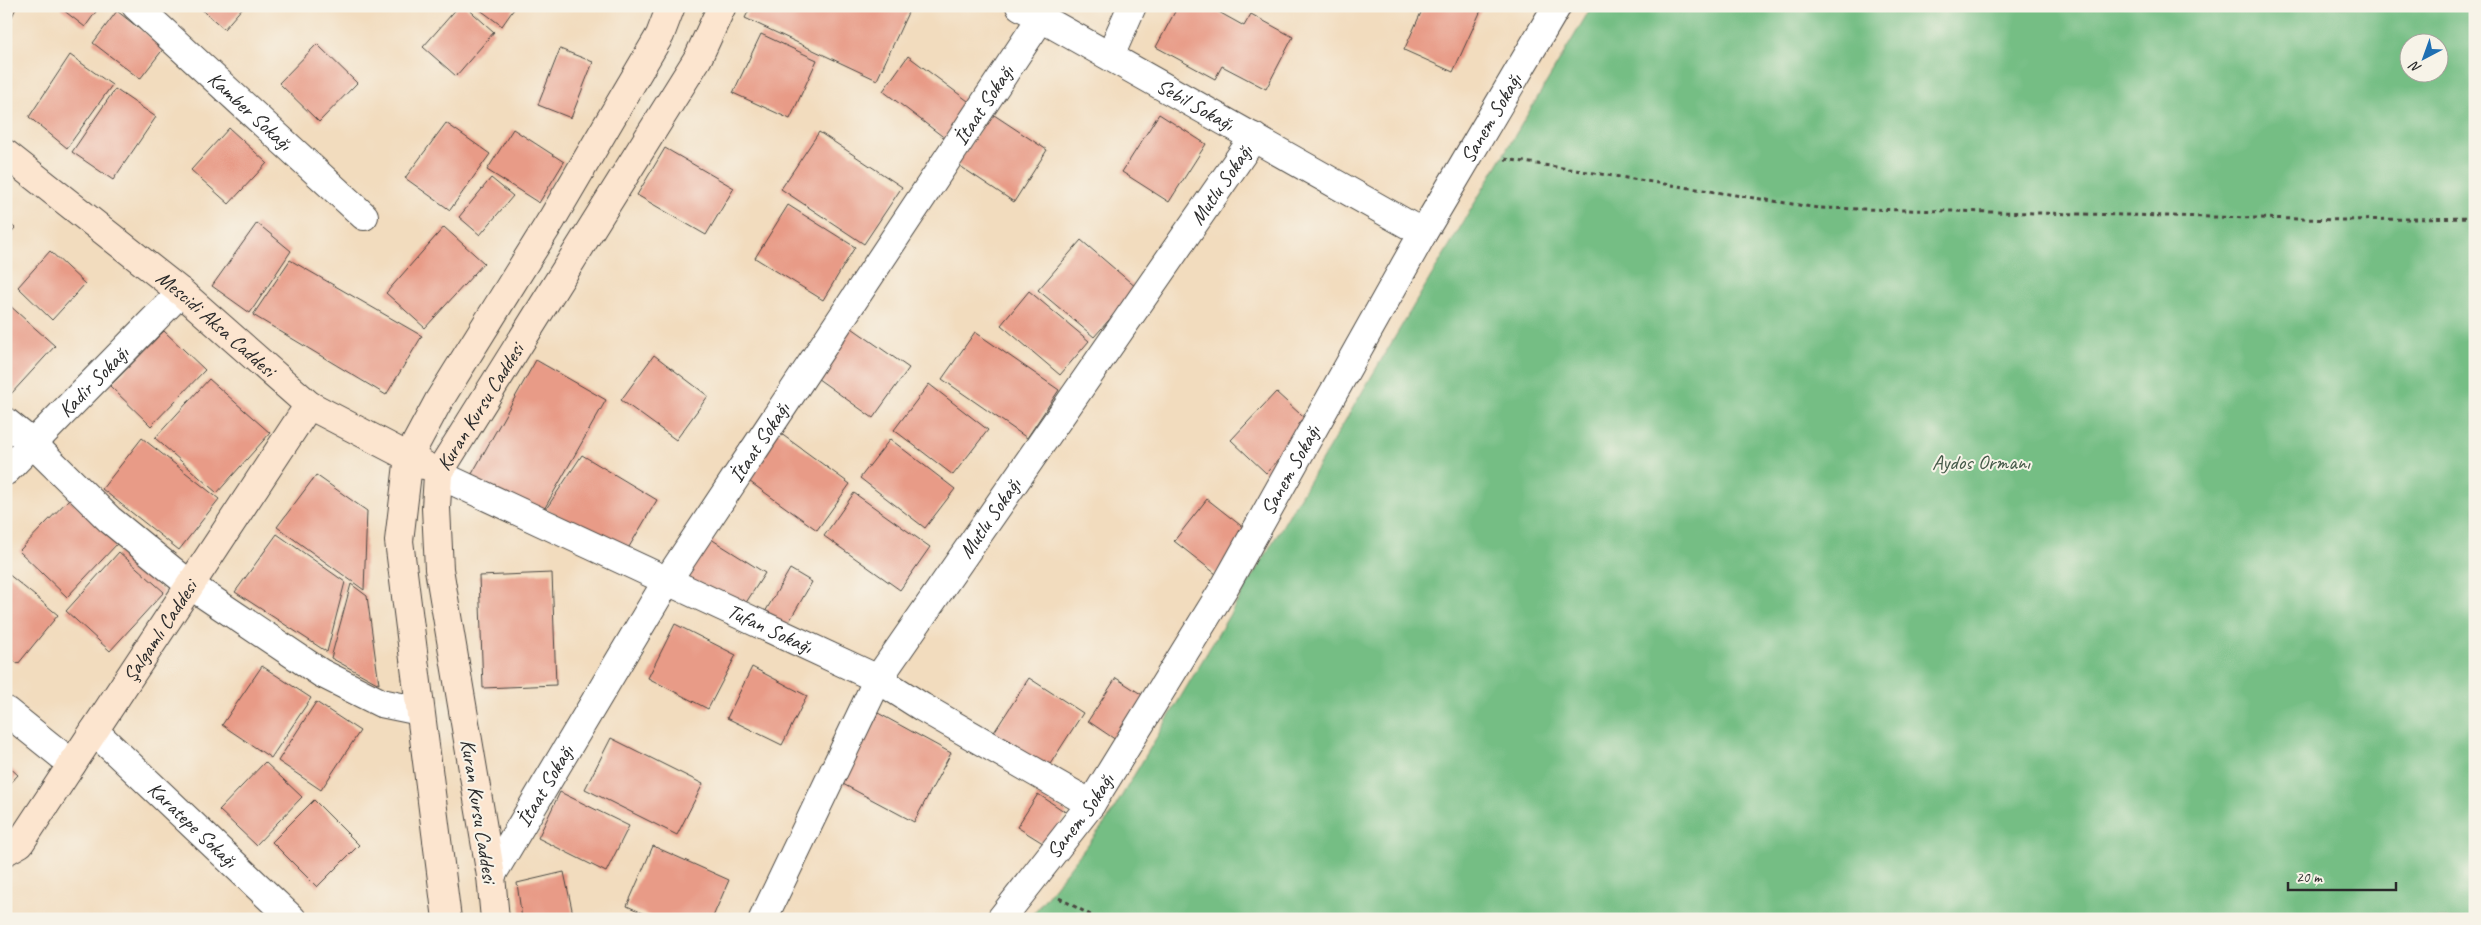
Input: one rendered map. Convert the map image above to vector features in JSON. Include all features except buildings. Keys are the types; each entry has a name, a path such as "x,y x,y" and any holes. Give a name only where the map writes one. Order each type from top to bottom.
{"main road":[{"name":"Kuran Kursu Caddesi","path":"447,919 399,541 409,456 438,402 552,219 655,43 671,6"},
{"name":"Kuran Kursu Caddesi","path":"495,919 491,876 439,569 436,508 438,474 698,58 722,6"},
{"name":"Mescidi Aksa Caddesi","path":"6,154 181,292 309,405 409,456 438,474"},
{"name":"Şalgamlı Caddesi","path":"6,851 20,843 309,405"}],"street":[{"name":"Kamber Sokağı","path":"136,6 364,216"},
{"path":"1110,56 1132,6"},
{"name":"Sanem Sokağı","path":"1001,919 1091,804 1224,588 1423,233 1557,6"},
{"name":"Sebil Sokağı","path":"1031,12 1423,233"},
{"name":"İtaat Sokağı","path":"491,876 667,581 1031,12"},
{"name":"Mutlu Sokağı","path":"763,919 878,679 1254,137"},
{"name":"Kadir Sokağı","path":"6,472 181,292"},
{"path":"6,422 33,444 109,519 190,585 321,673 381,702 420,711"},
{"name":"Tufan Sokağı","path":"438,474 878,679 922,707 1091,804"},
{"path":"6,711 72,764"},
{"name":"Karatepe Sokağı","path":"94,731 292,919"}],"path":[{"path":"1470,153 1818,208 2344,220 2475,218"},
{"path":"1030,882 1098,919"}],"green space":[{"name":"Aydos Ormanı","path":"1592,6 2475,6 2475,919 1029,919 1108,819"}]}
